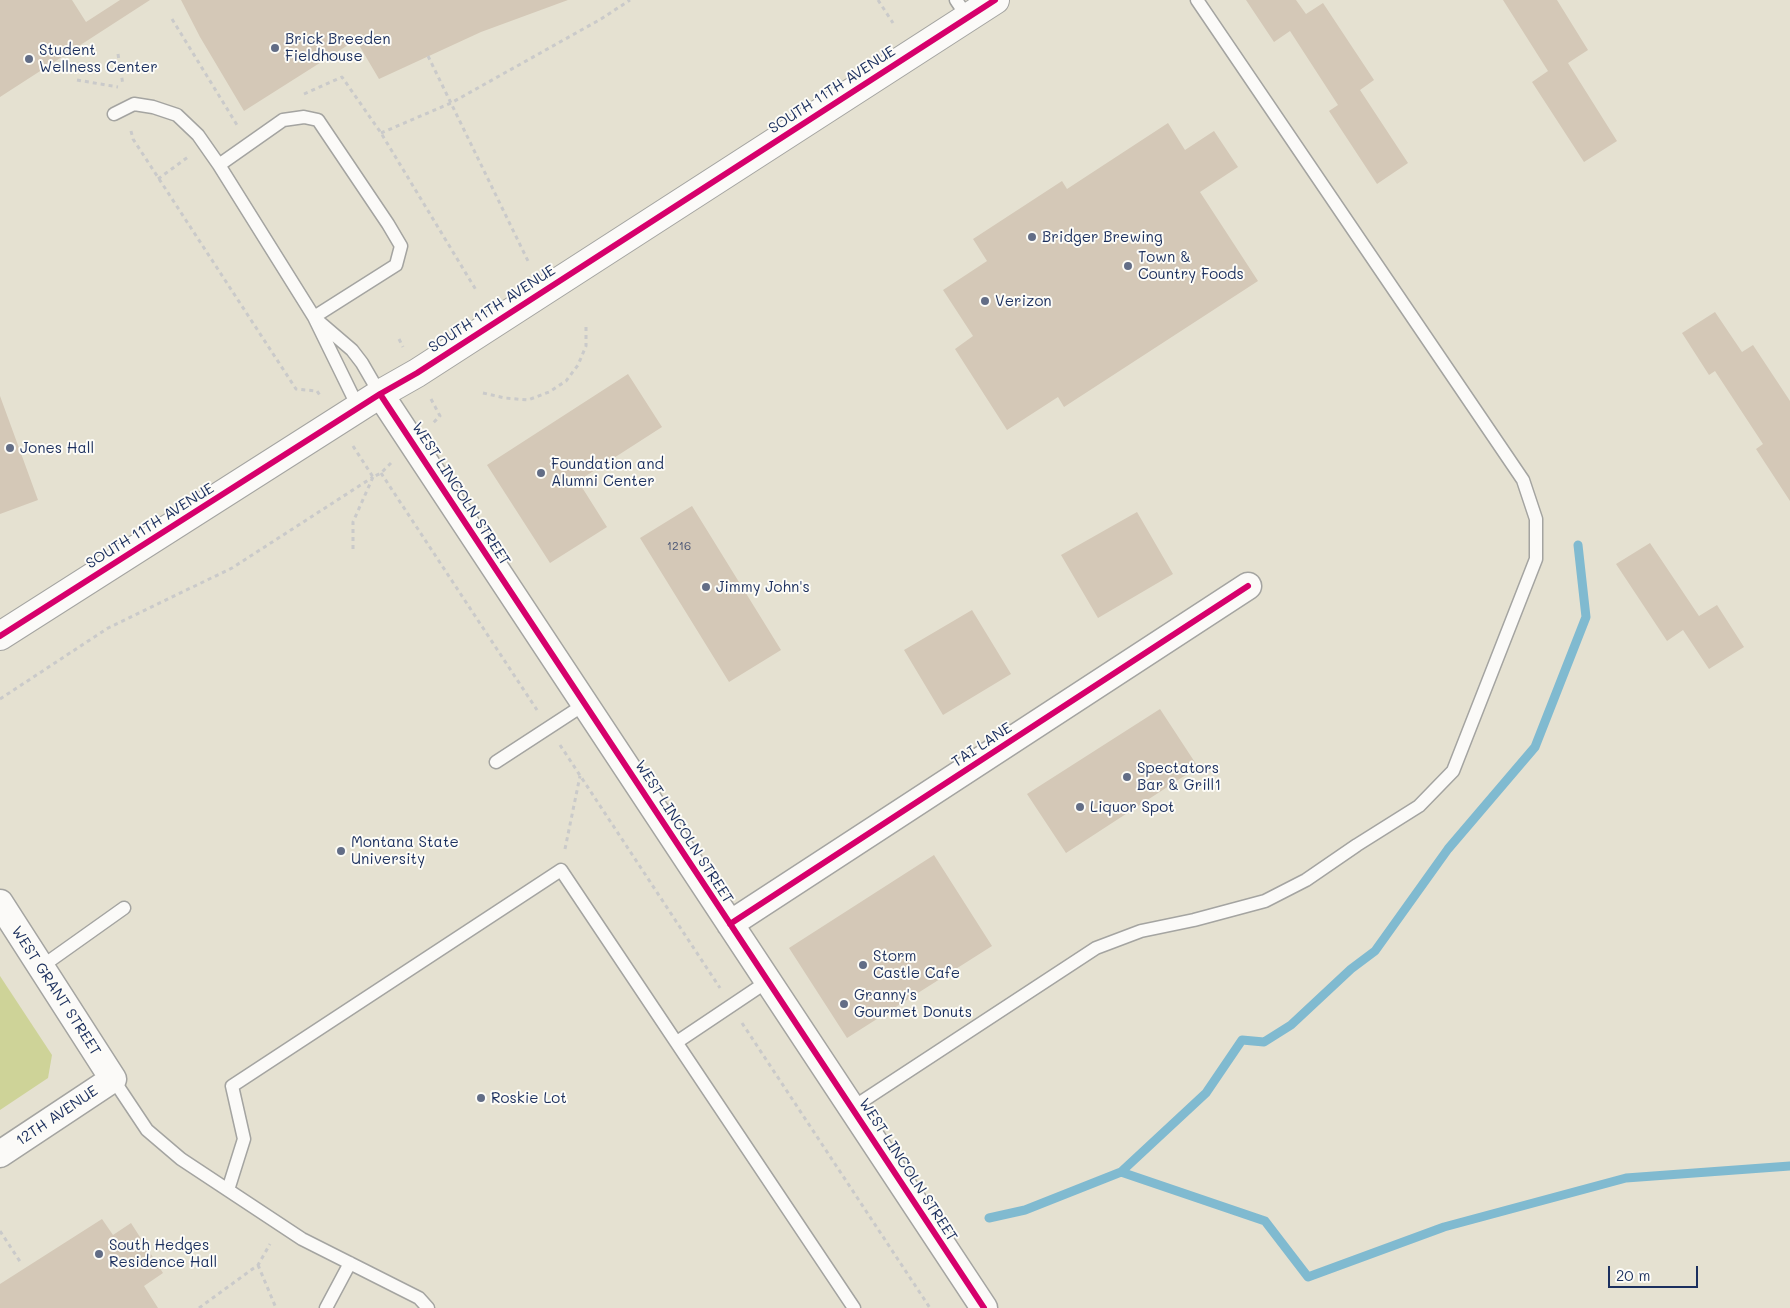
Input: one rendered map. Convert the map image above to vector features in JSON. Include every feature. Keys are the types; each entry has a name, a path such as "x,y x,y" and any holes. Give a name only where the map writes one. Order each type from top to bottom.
{"street":[{"name":"SOUTH 11TH AVENUE","path":"0,636 417,373 962,9 995,0"},
{"name":"WEST LINCOLN STREET","path":"369,402 585,704 852,1108 976,1305"},
{"name":"TAI LANE","path":"730,924 1248,586"},
{"name":"WEST GRANT STREET","path":"0,903 113,1079"},
{"name":"12TH AVENUE","path":"0,1154 113,1079"}],"lane":[{"path":"852,1108 1096,948 1141,931 1194,920 1265,901 1306,880 1419,806 1453,771 1536,559 1536,519 1522,480 1196,0"},
{"path":"114,114 134,104 153,106 177,115 198,135 369,402"},
{"path":"218,165 283,120 304,117 318,120 388,224 401,246 396,265 314,317"},
{"path":"314,317 352,350 362,363 369,402"},
{"path":"496,762 585,704"},
{"path":"228,1190 244,1139 232,1086 561,870 854,1308"},
{"path":"41,968 124,908"},
{"path":"677,1042 768,981"},
{"path":"113,1079 147,1130 181,1159 302,1239 419,1298 428,1308"},
{"path":"326,1308 350,1263"}],"path":[{"path":"380,132 451,103 602,19 630,0"},
{"path":"878,0 893,23"},
{"path":"172,19 238,124 230,128"},
{"path":"77,80 124,88 118,54"},
{"path":"428,56 528,261"},
{"path":"299,96 342,77 380,132 476,290"},
{"path":"127,107 132,139 296,389 318,391"},
{"path":"483,393 505,398 528,400 549,392 566,381 578,365 586,346 586,326"},
{"path":"381,473 930,1308"},
{"path":"0,699 108,628 232,568 373,477 353,522 353,549"},
{"path":"561,870 580,776"},
{"path":"200,1308 258,1266 282,1225"},
{"path":"0,1231 21,1262"},
{"path":"258,1266 276,1308"}],"green space":[{"path":"0,976 52,1055 48,1078 0,1110"}],"building":[{"name":"Student Wellness Center","path":"0,0 72,0 86,22 120,0 150,0 0,97"},
{"name":"Brick Breeden Fieldhouse","path":"181,0 568,0 481,32 379,79 356,40 244,111 200,37"},
{"path":"1246,0 1296,0 1306,14 1323,3 1374,80 1360,90 1408,163 1377,184 1329,111 1338,105 1290,31 1274,42"},
{"path":"1503,0 1557,0 1588,50 1568,63 1617,141 1584,162 1532,82 1548,71"},
{"path":"1168,123 1185,150 1214,131 1238,167 1200,192 1258,281 1064,407 1058,397 1007,430 955,349 973,336 943,290 987,261 973,239 1062,181 1067,189"},
{"path":"1715,312 1742,352 1753,345 1790,401 1790,501 1756,449 1763,444 1715,371 1709,375 1682,333"},
{"name":"Foundation and Alumni Center","path":"628,374 662,427 578,481 607,527 550,563 487,465"},
{"name":"Jones Hall","path":"0,396 38,500 0,514"},
{"path":"692,506 781,650 729,682 640,538"},
{"path":"1137,512 1173,574 1098,618 1061,555"},
{"path":"1650,543 1699,616 1717,605 1744,647 1709,669 1683,630 1667,641 1616,564"},
{"path":"972,610 1011,674 943,715 904,650"},
{"path":"1160,709 1198,767 1066,853 1027,794"},
{"path":"934,855 992,946 847,1038 789,948"},
{"name":"South Hedges Residence Hall","path":"102,1219 113,1235 131,1223 163,1273 144,1286 158,1308 0,1308 0,1284"}],"waterway":[{"path":"1121,1172 1206,1093 1242,1040 1264,1042 1291,1025 1351,969 1375,951 1448,849 1535,747 1586,617 1578,545"},
{"path":"989,1218 1025,1210 1121,1172 1265,1221 1308,1277 1444,1227 1626,1178 1790,1166"}],"cycle path":[{"path":"0,636 380,394 417,373 995,0"},
{"path":"380,394 984,1308"},
{"path":"730,924 1248,586"}],"place":[{"name":"Brick Breeden Fieldhouse","path":"275,48"},
{"name":"Student Wellness Center","path":"29,59"},
{"name":"Bridger Brewing","path":"1032,237"},
{"name":"Town & Country Foods","path":"1128,266"},
{"name":"Verizon","path":"985,301"},
{"name":"Jones Hall","path":"10,448"},
{"name":"Foundation and Alumni Center","path":"541,473"},
{"name":"Jimmy John's","path":"706,587"},
{"name":"Spectators Bar & Grill1","path":"1127,777"},
{"name":"Liquor Spot","path":"1080,807"},
{"name":"Montana State University","path":"341,851"},
{"name":"Storm Castle Cafe","path":"863,965"},
{"name":"Granny's Gourmet Donuts","path":"844,1004"},
{"name":"Roskie Lot","path":"481,1098"},
{"name":"South Hedges Residence Hall","path":"99,1254"}]}
